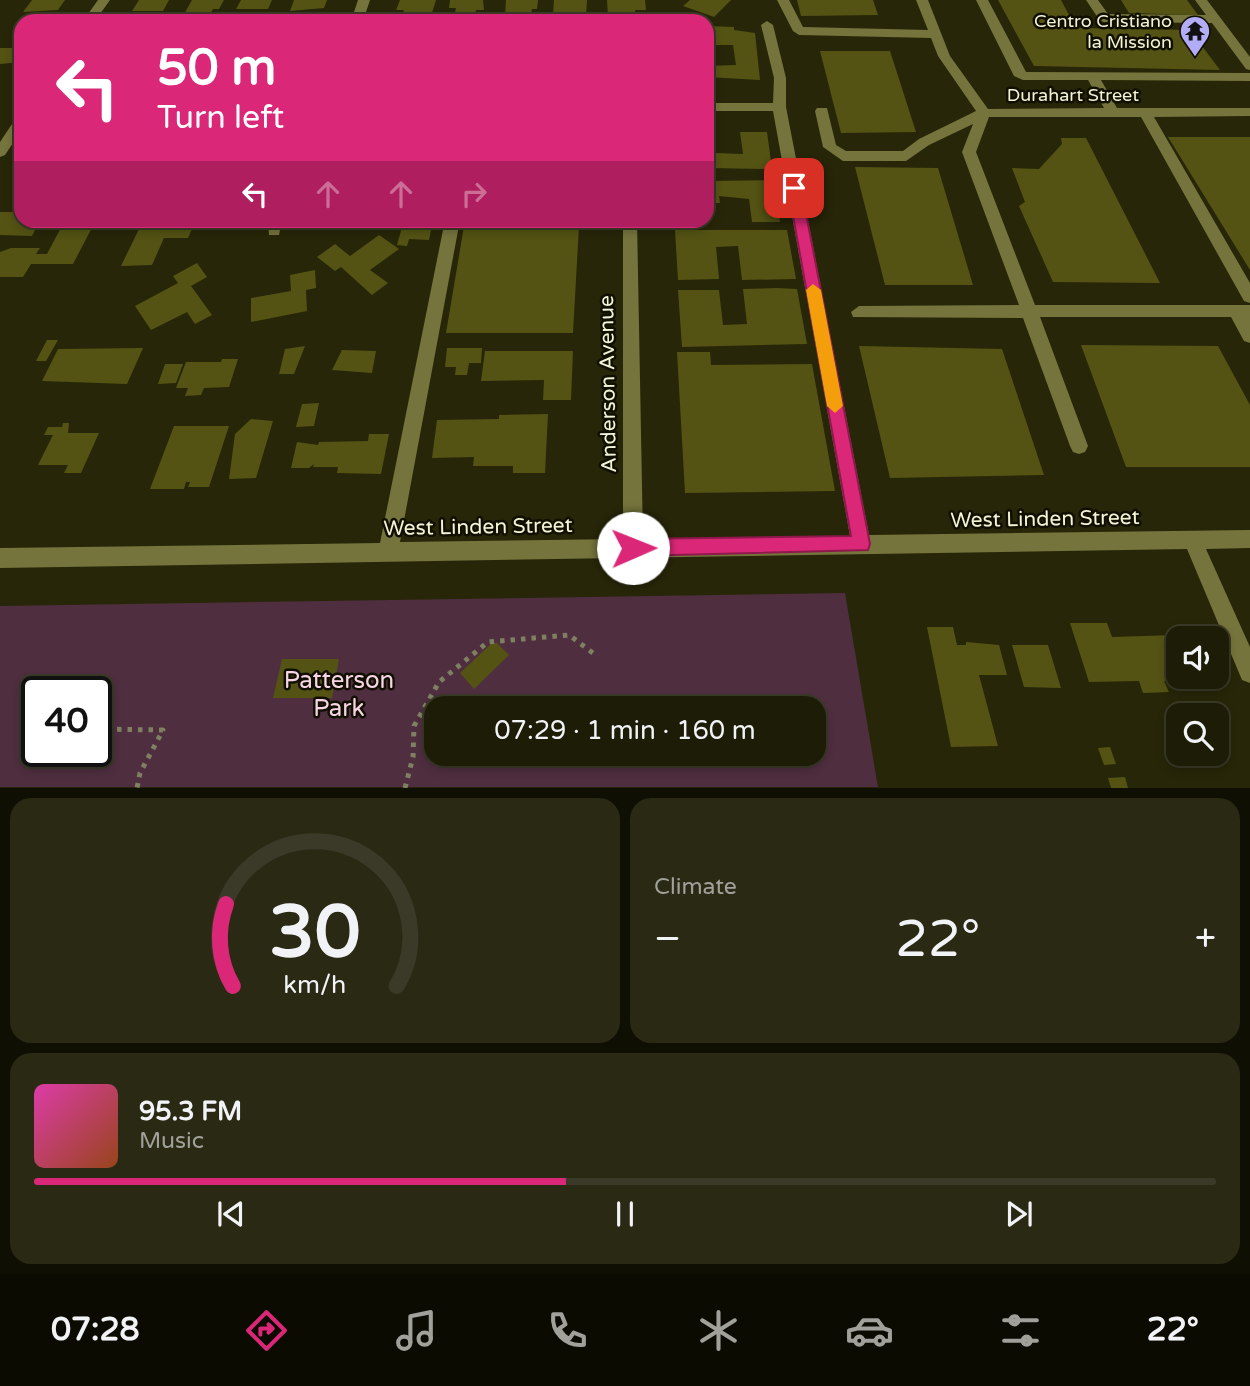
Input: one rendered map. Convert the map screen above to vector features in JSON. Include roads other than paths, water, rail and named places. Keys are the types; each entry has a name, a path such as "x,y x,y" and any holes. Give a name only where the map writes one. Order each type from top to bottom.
{"street":[{"path":"783,0 799,31 935,34"},
{"name":"Durahart Street","path":"922,0 944,56 984,113 1250,112"},
{"path":"982,0 1018,73 1031,77 1250,77"},
{"path":"1092,0 1104,18 1216,19"},
{"path":"1201,0 1250,66"},
{"path":"767,25 780,78 779,107 861,544"},
{"path":"1093,77 1113,112"},
{"path":"714,107 779,107"},
{"path":"822,111 830,147 843,156 906,156 924,142 984,113"},
{"path":"1145,111 1250,297"},
{"path":"984,113 969,152 1079,446"},
{"path":"0,152 14,131"},
{"path":"388,551 451,228"},
{"name":"Anderson Avenue","path":"629,228 633,548"},
{"path":"859,312 1243,311 1250,336"},
{"path":"1192,539 1250,672"},
{"name":"West Linden Street","path":"0,558 1250,539"}],"place":[{"name":"Centro Cristiano la Mission","path":"1195,58"}],"park label":[{"name":"Patterson Park","path":"339,694"}]}
